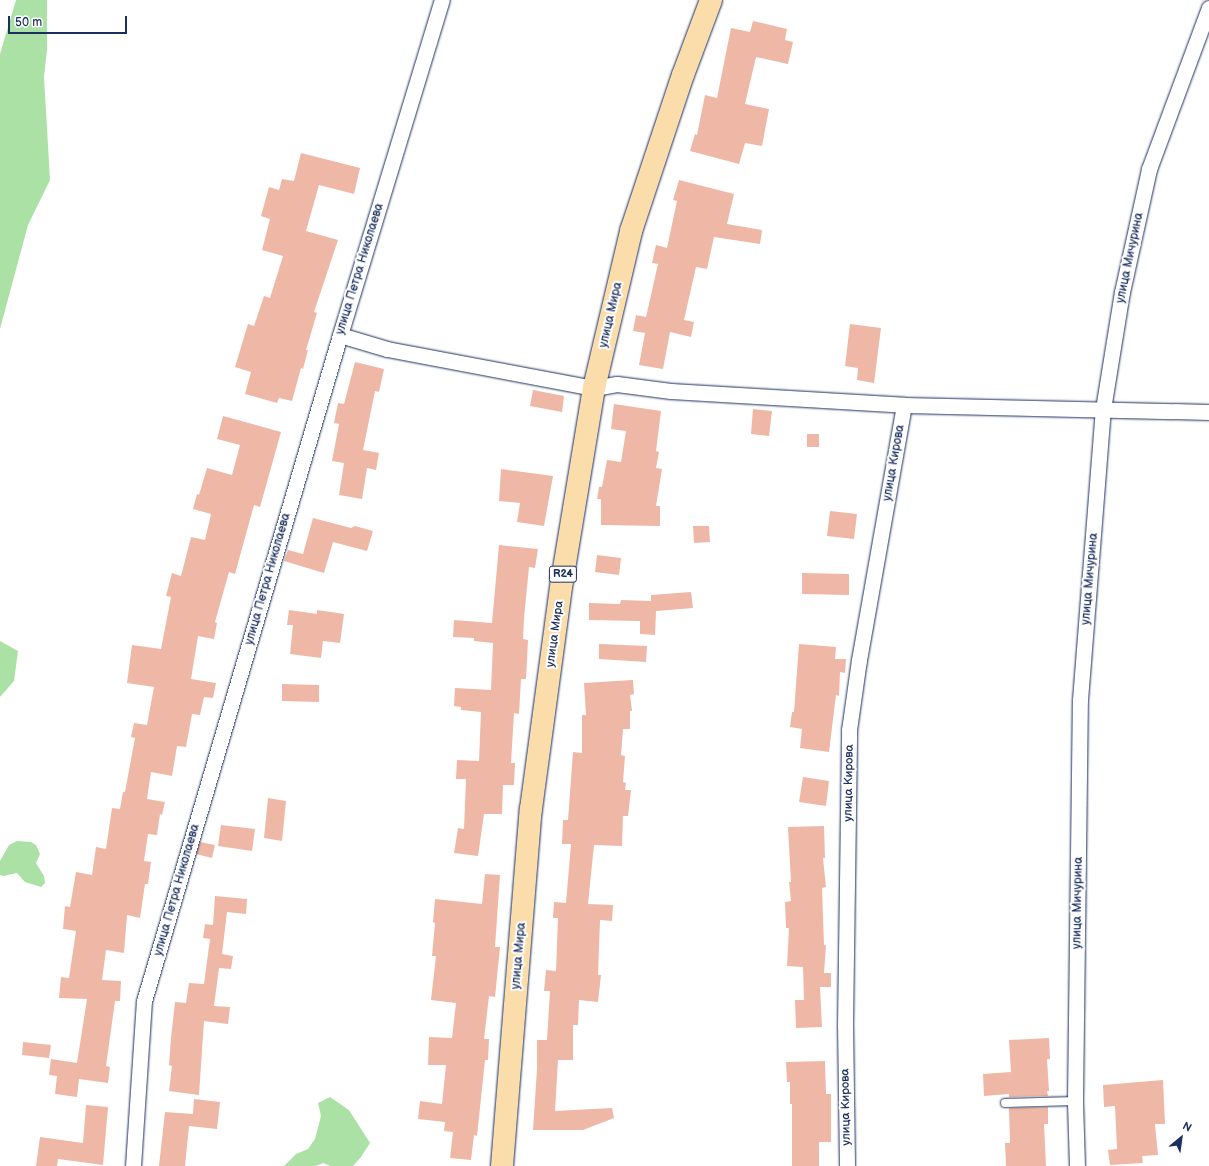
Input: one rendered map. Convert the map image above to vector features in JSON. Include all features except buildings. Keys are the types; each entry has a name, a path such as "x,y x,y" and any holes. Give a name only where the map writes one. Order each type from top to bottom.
{"main road":[{"name":"улица Мира","path":"502,1166 531,809 562,581 594,388 631,231 683,75 711,0"}],"street":[{"name":"улица Петра Николаева","path":"133,1166 144,1001 340,335 442,0"},
{"name":"улица Мичурина","path":"1077,1166 1075,1101 1080,700 1103,409 1122,292 1150,169 1209,8"},
{"path":"340,335 387,349 594,388 617,384 671,391 904,405 1209,412"},
{"name":"улица Кирова","path":"847,1166 845,1026 849,730 859,660 904,405"}],"lane":[{"path":"1005,1103 1075,1101"}],"green space":[{"path":"16,0 47,0 47,50 44,77 50,180 28,225 0,329 0,54"},
{"path":"0,641 18,651 14,681 0,697"},
{"path":"17,841 31,842 36,845 40,854 36,863 44,876 45,883 41,887 25,882 17,873 3,876 0,875 0,861 9,845"},
{"path":"330,1097 349,1110 370,1143 361,1157 353,1166 330,1166 324,1163 315,1166 284,1166 296,1154 308,1149 315,1139 321,1116 318,1103"}]}
